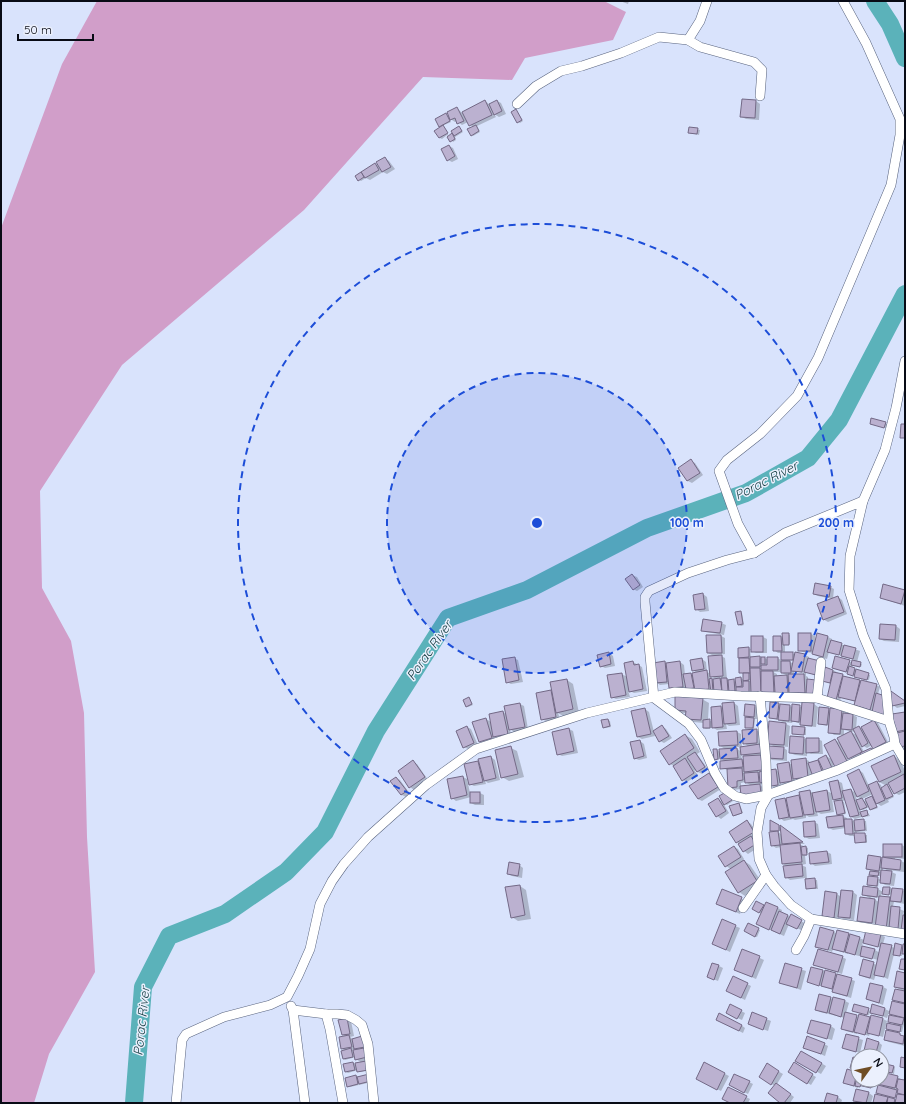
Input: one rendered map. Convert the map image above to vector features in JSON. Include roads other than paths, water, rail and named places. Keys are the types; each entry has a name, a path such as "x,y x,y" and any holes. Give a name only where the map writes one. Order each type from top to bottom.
{"street":[{"path":"688,40 700,21 707,1"},
{"path":"754,553 738,524 719,472 727,460 760,434 797,396 818,358 891,185 900,135 900,119 866,43 843,1"},
{"path":"517,104 536,86 561,71 582,66 621,53 659,37 688,40 700,47 754,62 762,70 760,96"},
{"path":"905,362 896,408 885,450 863,502 850,556 849,590 863,634 886,689 890,721 895,744 905,761"},
{"path":"863,502 785,533 754,553 727,560 688,574 649,591 645,596 645,602 654,698 689,724 701,740 715,773 724,788 735,796 746,799 768,794 838,770 895,744"},
{"path":"817,698 821,662"},
{"path":"176,1103 182,1040 186,1034 224,1017 270,1005 287,997 310,949 320,904 344,864 368,838 426,784 476,749 587,713 675,692 817,698 890,721"},
{"path":"760,696 768,794 761,808 757,832 759,859 766,875 791,905 811,919 905,934"},
{"path":"743,908 766,875"},
{"path":"796,950 811,919"},
{"path":"287,997 293,1010 305,1103"},
{"path":"293,1010 347,1015 362,1025 368,1044 374,1103"},
{"path":"326,1014 343,1103"}],"waterway":[{"name":"Porac River","path":"875,1 890,24 905,58"},
{"name":"Porac River","path":"134,1103 143,987 169,936 225,914 286,872 325,832 376,731 448,618 527,590 647,528 746,493 808,458 839,420 905,294"}]}
